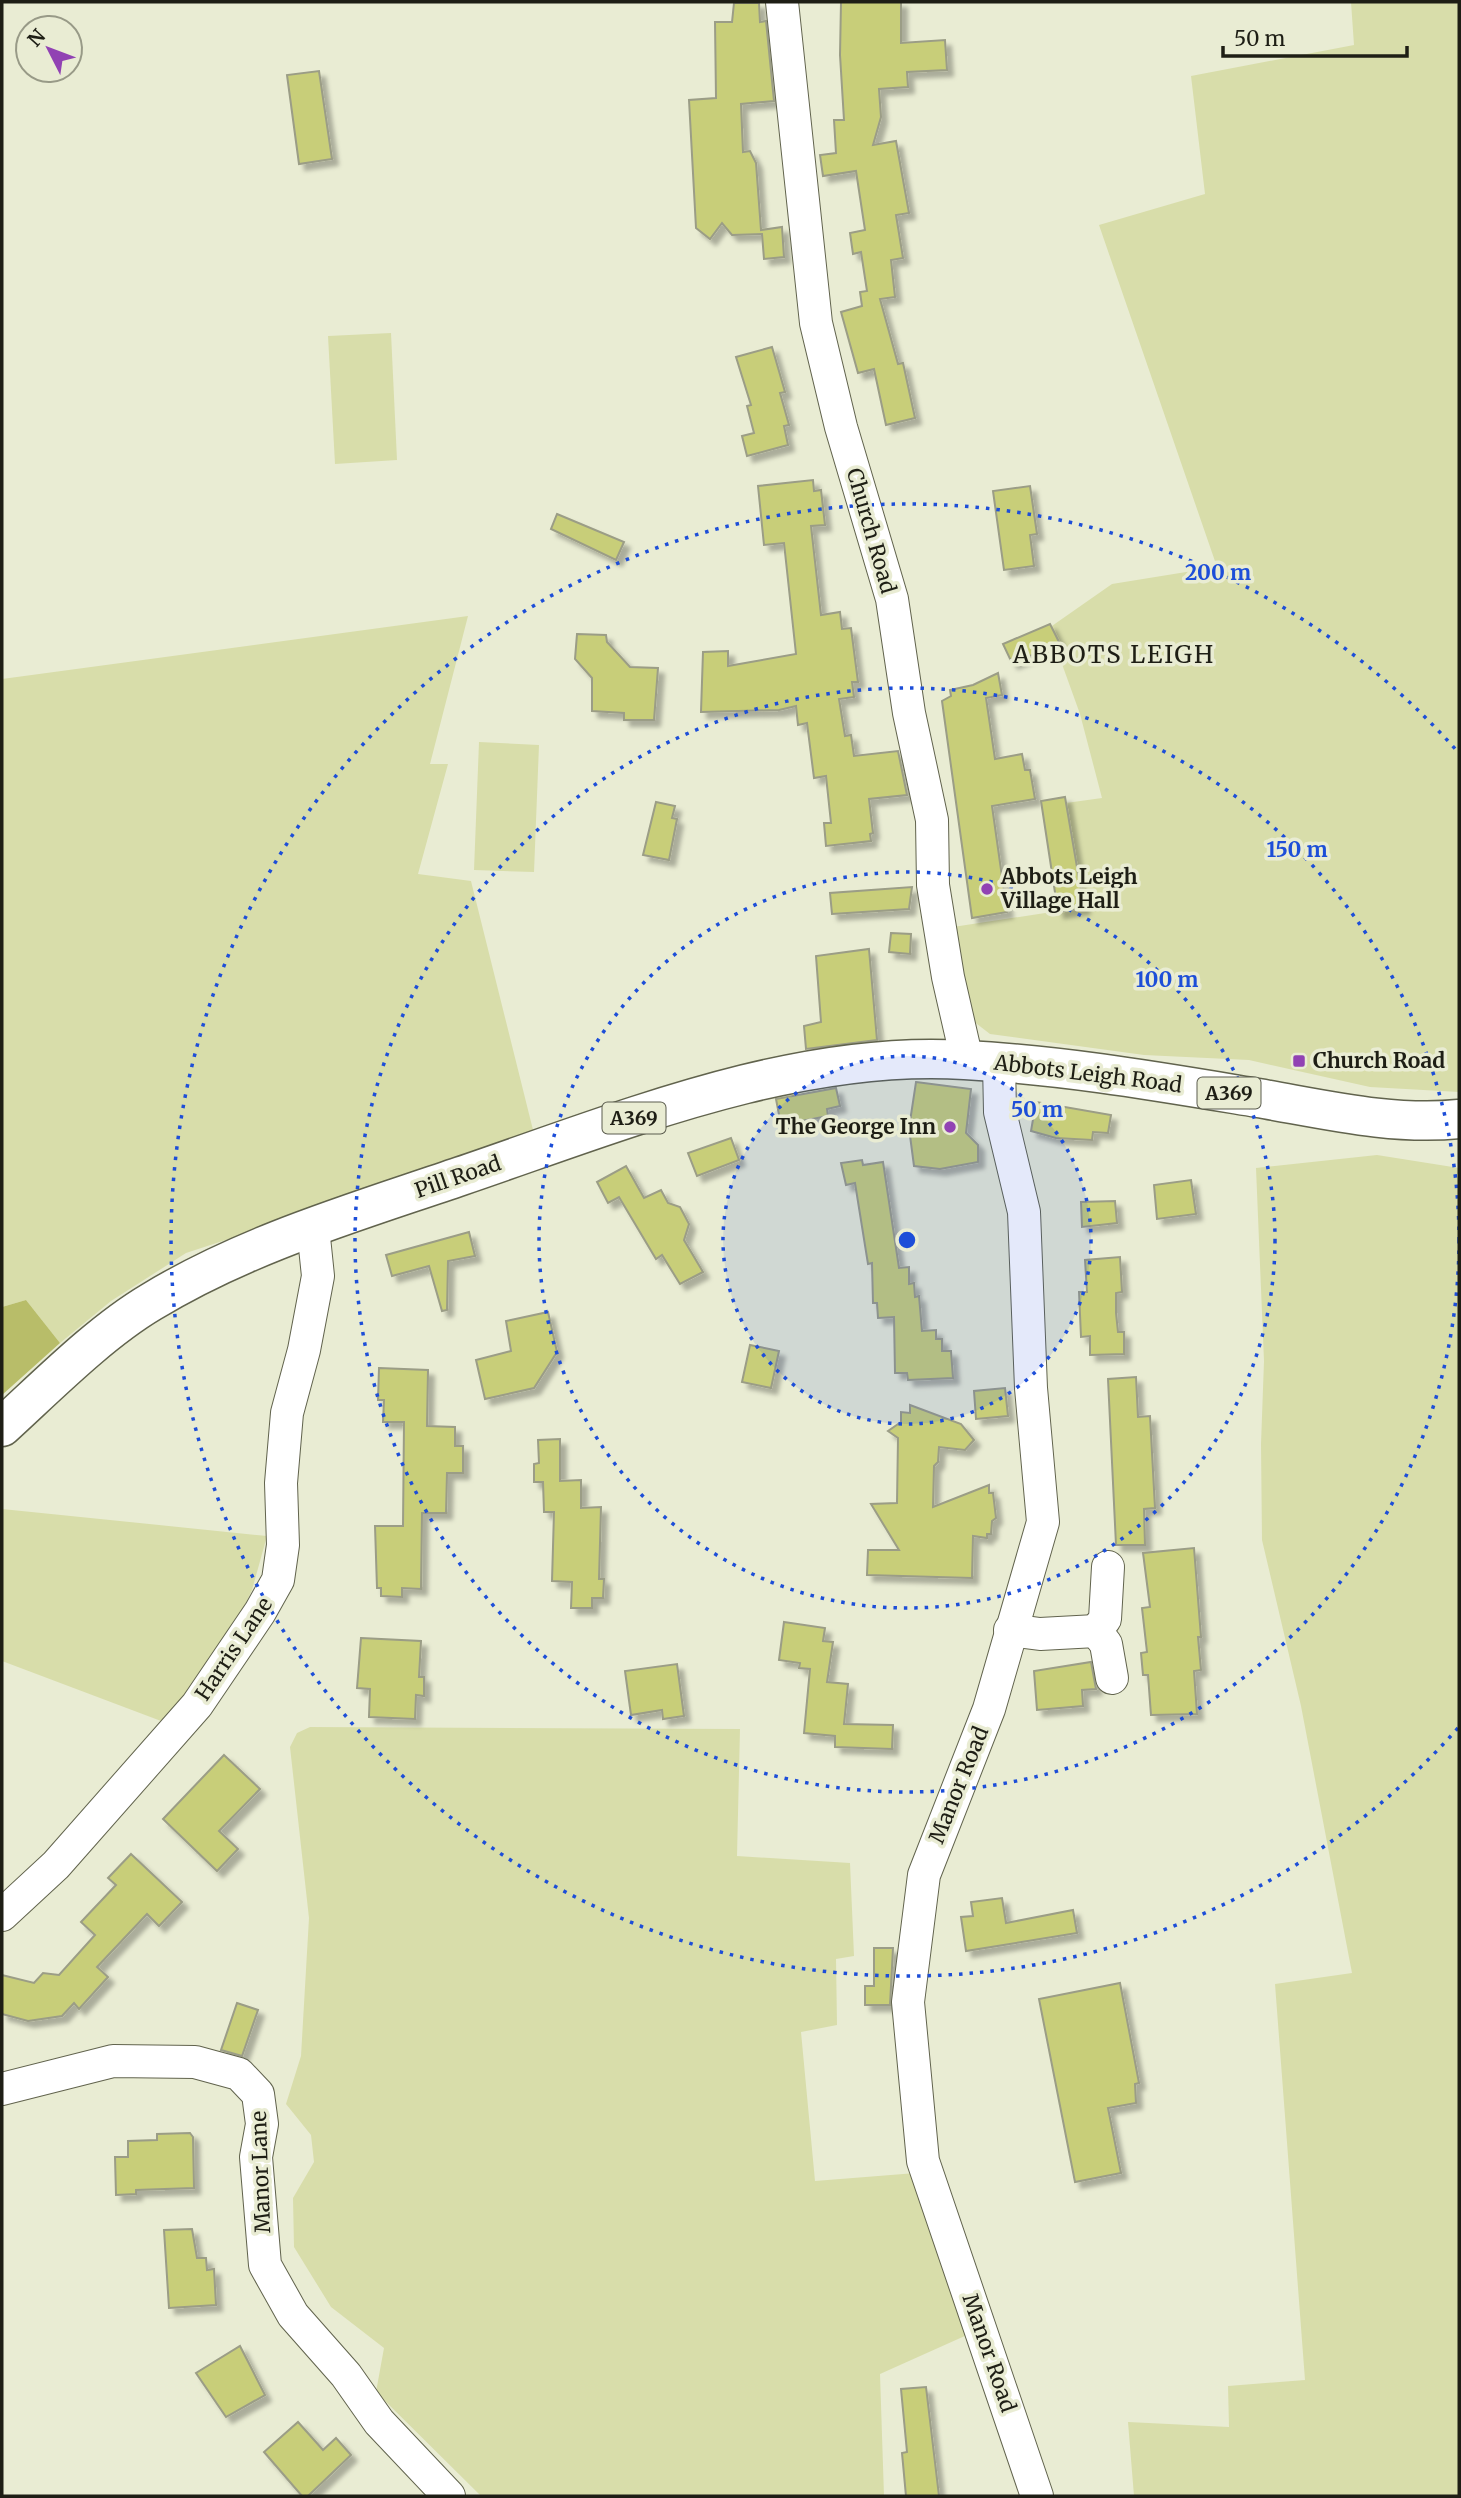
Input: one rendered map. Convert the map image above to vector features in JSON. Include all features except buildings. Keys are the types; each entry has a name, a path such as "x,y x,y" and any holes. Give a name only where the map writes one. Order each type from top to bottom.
{"main road":[{"name":"Pill Road","path":"2,1427 76,1361 149,1303 234,1259 313,1228 713,1093 848,1064 911,1058 983,1061"},
{"name":"Abbots Leigh Road","path":"983,1061 1134,1077 1368,1116 1459,1119"}],"street":[{"name":"Church Road","path":"782,2 816,323 841,427 892,599 909,713 932,820 933,885 948,977 983,1061"},
{"name":"Manor Road","path":"983,1061 1000,1112 1024,1212 1031,1388 1043,1522 989,1709 923,1875 908,2002 923,2161 1037,2496"},
{"name":"Harris Lane","path":"2,1915 56,1865 197,1705 248,1631 278,1580 283,1545 281,1483 287,1413 304,1350 318,1276 313,1228"},
{"path":"1096,1631 1105,1619 1108,1567"},
{"path":"1010,1630 1040,1634 1096,1631"},
{"path":"1096,1631 1106,1644 1112,1678"},
{"name":"Manor Lane","path":"2,2089 113,2061 195,2062 239,2074 258,2094 262,2124 256,2157 265,2265 293,2315 346,2375 379,2422 449,2496"}],"green space":[{"path":"1351,2 1459,2 1459,1092 1370,1087 1249,1060 1144,1055 990,1034 968,1017 953,927 1084,907 1066,803 1102,798 1080,714 1049,628 1112,584 1217,567 1099,225 1205,194 1191,76 1354,45"},
{"path":"391,333 397,460 335,464 328,336"},
{"path":"468,616 430,764 448,764 418,874 471,881 535,1138 186,1253 111,1301 60,1343 26,1300 2,1307 2,679"},
{"path":"479,742 539,745 534,872 474,870"},
{"path":"1377,1155 1459,1168 1459,2496 1134,2496 1128,2422 1229,2427 1228,2386 1305,2380 1275,1984 1352,1973 1301,1706 1262,1540 1264,1361 1256,1168"},
{"path":"26,1300 60,1343 2,1395 2,1307"},
{"path":"2,1509 267,1536 252,1590 225,1647 169,1724 2,1661"},
{"path":"310,1727 740,1729 737,1856 850,1863 854,1956 836,1959 837,2025 801,2032 815,2181 916,2173 967,2335 880,2374 884,2496 481,2496 376,2392 384,2348 331,2307 294,2247 293,2198 314,2162 311,2135 286,2104 301,2056 309,1918 290,1747 297,1733"}],"place":[{"name":"Abbots Leigh Village Hall","path":"987,889"},
{"name":"Church Road","path":"1299,1061"},
{"name":"The George Inn","path":"950,1127"}],"district":[{"name":"ABBOTS LEIGH","path":"1114,655"}]}
